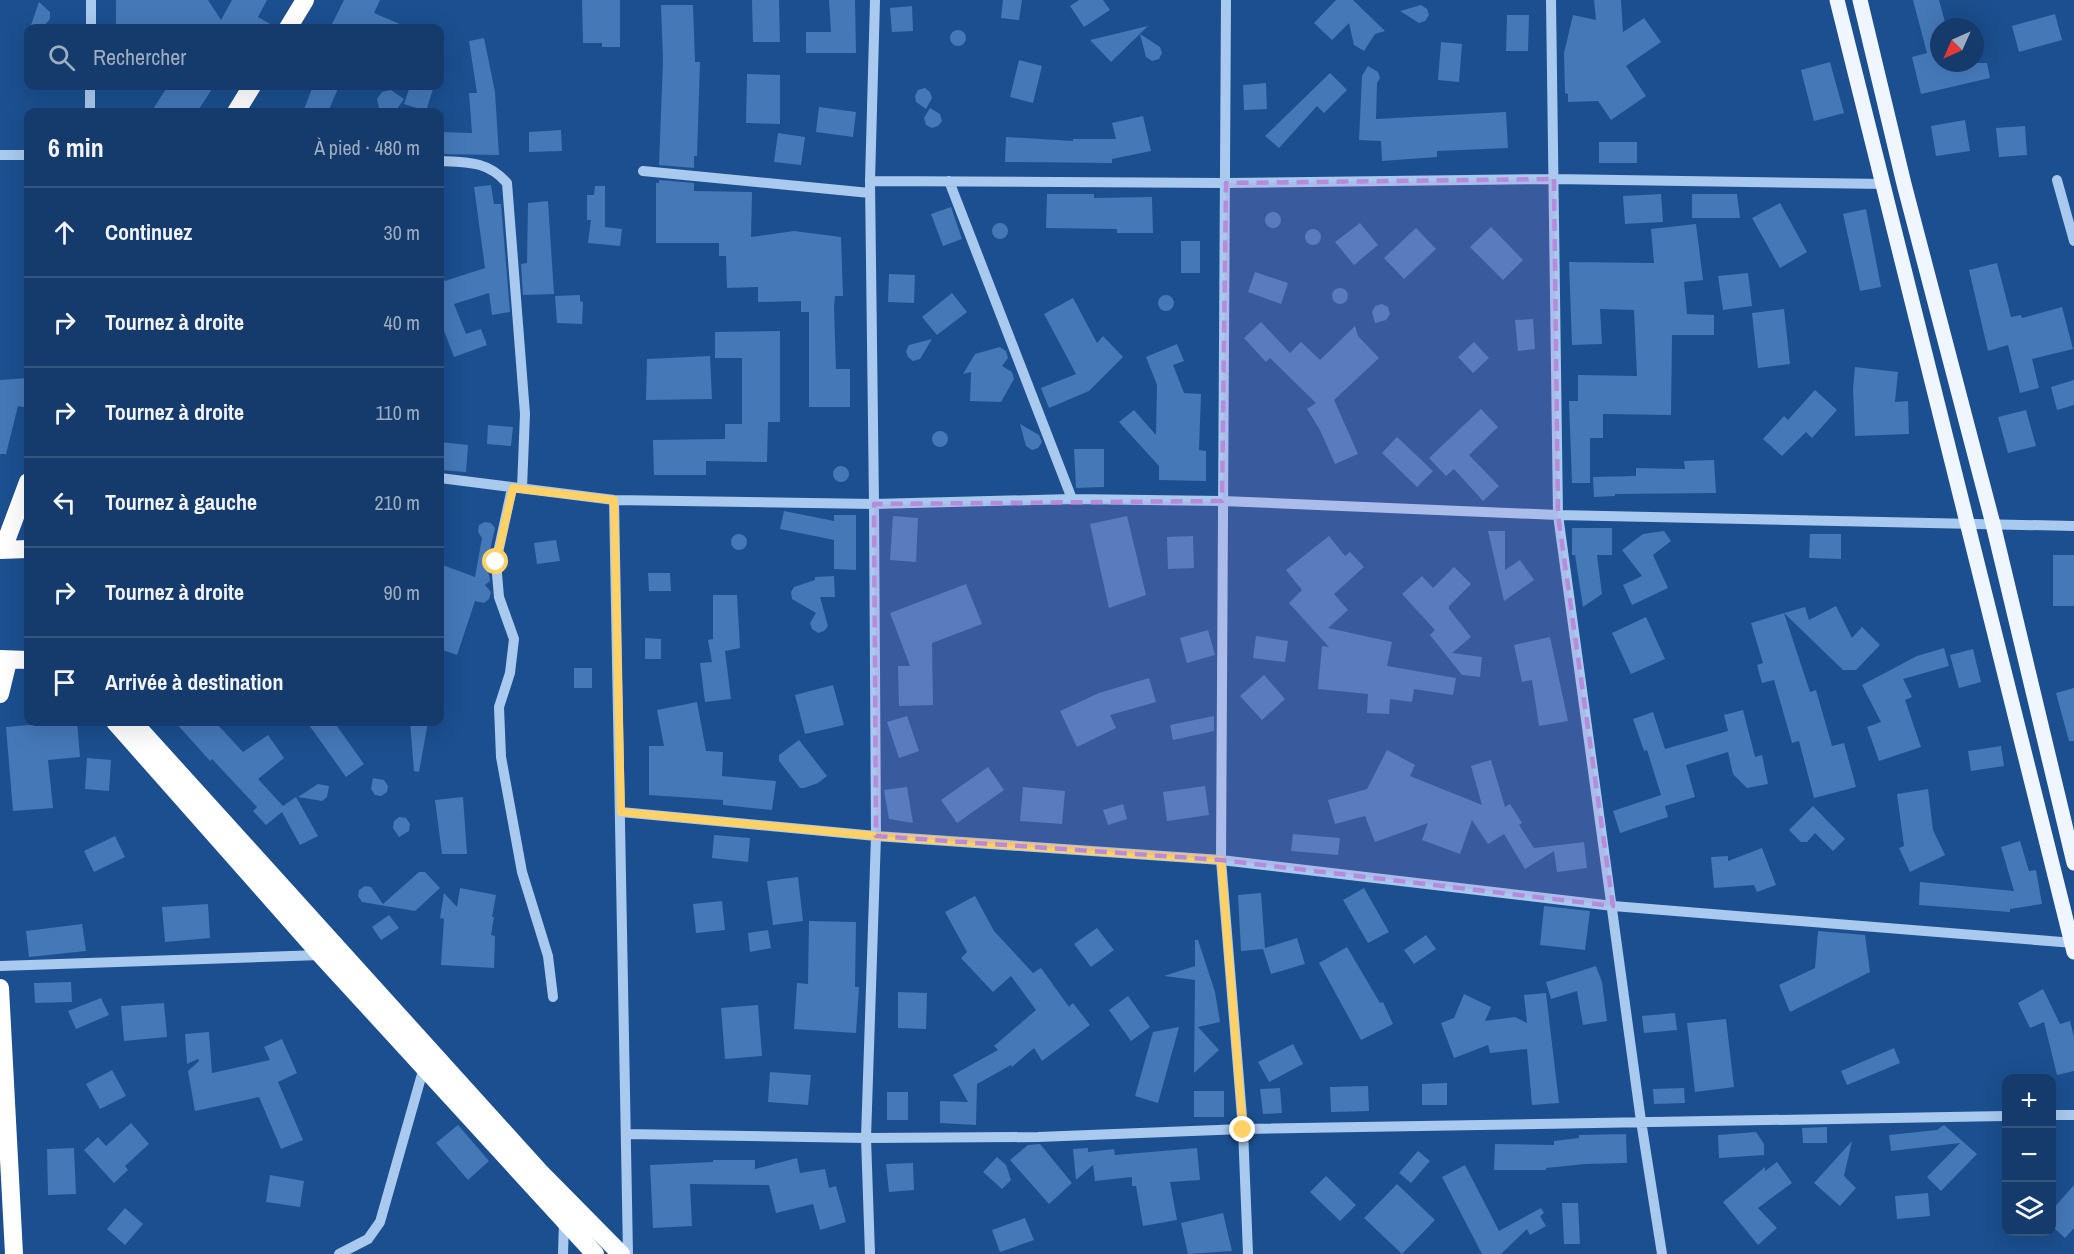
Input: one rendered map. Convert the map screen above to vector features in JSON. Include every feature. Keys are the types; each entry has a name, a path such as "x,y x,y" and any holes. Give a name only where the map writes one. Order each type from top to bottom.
{"highway":[{"path":"290,24 305,0"},
{"path":"238,108 250,90"},
{"path":"24,492 2,549 24,549"},
{"path":"0,693 4,660 24,660"},
{"path":"119,726 321,955 595,1254"},
{"path":"138,726 540,1172 621,1254"},
{"path":"0,987 14,1254"}],"main road":[{"path":"1837,0 1885,184 2073,946"},
{"path":"1860,0 1904,184 1993,525 2074,863"}],"street":[{"path":"91,0 91,24"},
{"path":"870,1254 866,1138 876,836 870,194 874,0"},
{"path":"1226,0 1221,860 1243,1130 1248,1254"},
{"path":"1551,0 1558,515 1641,1121 1662,1254"},
{"path":"90,90 90,108"},
{"path":"0,155 24,155"},
{"path":"444,161 476,162 496,171 507,183 525,414 517,488 496,562 499,597 514,639 510,673 499,707 501,756 522,872 548,956 553,997"},
{"path":"643,171 870,194"},
{"path":"870,182 1226,183 1554,179 1885,184"},
{"path":"2057,180 2074,241"},
{"path":"949,182 1072,499"},
{"path":"444,479 614,500 874,504 1072,499 1222,501 1558,515 2074,526"},
{"path":"614,500 628,1254"},
{"path":"621,812 876,836 1221,860 1613,906 2073,946"},
{"path":"0,966 321,955"},
{"path":"339,1254 369,1239 380,1222 424,1067"},
{"path":"2056,1115 2074,1115"},
{"path":"626,1134 866,1138 1038,1137 1641,1121 2002,1116"},
{"path":"563,1254 564,1222"}],"highlighted area":[{"path":"1554,179 1558,515 1613,906 1221,860 876,836 874,504 1222,501 1226,183"}],"building":[{"path":"116,0 208,0 221,20 232,0 267,0 258,17 270,24 116,24"},
{"path":"344,0 380,0 374,13 400,24 332,24"},
{"path":"582,0 620,0 620,47 602,47 602,43 583,43"},
{"path":"752,0 779,0 780,42 753,42"},
{"path":"829,0 855,0 856,53 806,53 806,32 831,32"},
{"path":"1003,0 1022,0 1019,20 1001,18"},
{"path":"1079,0 1103,0 1110,10 1084,27 1070,6"},
{"path":"1336,0 1353,0 1385,31 1375,34 1364,51 1354,45 1349,23 1332,40 1314,23"},
{"path":"1594,0 1621,0 1623,32 1644,18 1661,42 1626,66 1646,96 1611,120 1598,101 1568,102 1568,94 1565,93 1564,53 1573,15 1596,20"},
{"path":"1913,0 1939,0 1944,18 1930,18 1930,72 1984,72 1984,63 1987,63 1990,78 1921,94 1912,57 1927,53"},
{"path":"39,2 50,12 50,19 46,24 31,24"},
{"path":"661,5 693,5 695,62 700,62 697,156 694,156 694,168 659,165 663,61"},
{"path":"1421,5 1427,9 1429,15 1425,21 1419,23 1400,11"},
{"path":"912,6 913,31 892,32 890,8"},
{"path":"2055,14 2062,40 2019,52 2012,26"},
{"path":"1507,15 1529,15 1528,51 1506,51"},
{"path":"1148,26 1111,62 1090,40"},
{"path":"955,30 961,30 966,38 964,44 955,46 950,41 950,35"},
{"path":"1140,34 1160,47 1162,53 1159,59 1152,61 1146,57"},
{"path":"484,38 495,92 499,155 444,154 444,132 472,133 469,93 477,93 469,41"},
{"path":"1441,42 1462,44 1459,82 1438,80"},
{"path":"1019,60 1042,66 1033,103 1010,97"},
{"path":"1830,62 1844,113 1814,121 1801,70"},
{"path":"1368,66 1378,72 1380,78 1377,83 1376,119 1506,112 1508,148 1437,151 1437,157 1382,161 1381,141 1359,140 1362,76"},
{"path":"1330,73 1347,90 1324,113 1317,106 1279,148 1265,136"},
{"path":"747,74 780,75 780,124 746,123"},
{"path":"1266,83 1267,109 1244,110 1243,85"},
{"path":"925,88 930,92 932,98 926,109 916,102 915,96 918,90"},
{"path":"165,90 211,90 200,108 154,108"},
{"path":"311,90 337,90 330,108 305,108"},
{"path":"391,90 404,99 398,108 379,108 377,99 382,92"},
{"path":"409,90 433,90 427,108 404,104"},
{"path":"819,107 856,112 853,137 816,132"},
{"path":"930,108 940,114 942,121 938,126 932,128 926,125 924,118"},
{"path":"1143,116 1151,151 1112,159 1112,163 1005,162 1006,137 1073,141 1073,139 1116,139 1112,123"},
{"path":"1965,120 1970,151 1936,156 1931,126"},
{"path":"2025,126 2027,155 1999,157 1996,128"},
{"path":"561,130 562,151 529,152 529,132"},
{"path":"778,133 805,137 801,165 774,162"},
{"path":"1599,142 1637,142 1637,163 1599,163"},
{"path":"659,180 694,183 694,191 752,192 751,237 794,231 841,237 843,296 835,296 834,308 836,369 850,369 850,407 809,407 809,312 801,312 801,301 758,302 758,287 727,288 726,256 719,256 719,243 656,243 656,183 659,183"},
{"path":"491,185 494,204 501,204 510,312 492,315 489,293 454,304 466,334 481,329 487,345 454,357 444,331 444,279 445,281 485,268 474,187"},
{"path":"595,186 605,186 605,227 622,229 620,246 588,243 591,220 587,220 587,195 594,195"},
{"path":"1047,194 1094,194 1094,198 1152,197 1153,233 1117,233 1117,229 1046,228"},
{"path":"1661,194 1663,222 1625,224 1623,196"},
{"path":"1692,194 1737,194 1740,218 1692,218"},
{"path":"548,201 554,294 523,295 521,264 527,263 528,203"},
{"path":"1780,203 1807,252 1780,268 1752,218"},
{"path":"951,207 962,239 943,246 931,214"},
{"path":"1866,209 1881,287 1860,291 1843,214"},
{"path":"1270,212 1276,212 1281,220 1279,226 1270,228 1265,223 1265,217"},
{"path":"997,223 1003,223 1008,231 1006,237 997,239 992,234 992,228"},
{"path":"1360,223 1378,245 1354,265 1335,242"},
{"path":"1696,224 1703,280 1684,282 1687,314 1714,315 1714,335 1672,335 1671,415 1603,414 1603,438 1590,438 1590,483 1572,483 1569,401 1578,401 1578,375 1637,376 1634,310 1600,309 1602,344 1572,345 1569,262 1654,263 1651,229"},
{"path":"1491,227 1523,260 1503,280 1470,247"},
{"path":"1416,228 1436,249 1404,279 1384,258"},
{"path":"1310,229 1316,229 1321,237 1319,243 1310,245 1305,240 1305,234"},
{"path":"1181,241 1200,241 1200,273 1181,273"},
{"path":"1997,263 2011,317 2021,315 2022,318 2062,307 2073,349 2032,359 2039,388 2020,393 2008,345 1988,351 1969,270"},
{"path":"1255,272 1288,283 1281,304 1248,292"},
{"path":"1748,273 1752,306 1723,310 1718,276"},
{"path":"889,274 915,275 914,303 888,302"},
{"path":"1337,288 1343,288 1348,296 1346,302 1337,304 1332,299 1332,293"},
{"path":"952,293 967,312 937,335 922,317"},
{"path":"580,295 580,301 583,302 582,324 557,323 555,296"},
{"path":"1163,295 1169,295 1174,303 1172,309 1163,311 1158,306 1158,300"},
{"path":"1073,298 1097,343 1103,336 1123,357 1089,391 1049,408 1041,388 1076,374 1044,314"},
{"path":"1382,304 1388,307 1390,314 1386,320 1375,323 1372,312 1375,306"},
{"path":"1784,309 1790,364 1758,368 1752,313"},
{"path":"1533,319 1535,349 1518,351 1515,320"},
{"path":"1261,322 1290,353 1301,342 1320,360 1355,326 1358,336 1379,358 1334,400 1358,454 1335,464 1320,430 1307,409 1316,403 1270,358 1266,362 1244,338"},
{"path":"780,331 780,422 768,422 767,462 706,461 706,475 654,475 653,440 725,439 725,424 742,424 742,358 715,358 715,332"},
{"path":"932,339 920,359 913,361 908,357 906,351 909,345"},
{"path":"1474,342 1489,358 1473,373 1458,357"},
{"path":"1177,344 1184,361 1173,365 1184,393 1201,394 1199,450 1206,451 1206,481 1159,480 1159,466 1119,422 1134,410 1156,435 1157,385 1146,357"},
{"path":"1000,347 1006,351 1008,358 1002,366 1012,372 1014,379 1001,402 970,401 971,372 963,374 975,354"},
{"path":"710,356 712,399 646,400 647,359"},
{"path":"1855,367 1898,372 1895,402 1908,401 1909,434 1855,436 1853,389"},
{"path":"24,378 24,407 18,406 6,454 0,454 0,380"},
{"path":"2074,380 2074,405 2057,410 2051,387"},
{"path":"1815,390 1837,410 1812,438 1806,432 1782,456 1763,439 1784,416 1788,420"},
{"path":"1481,409 1498,427 1469,455 1499,486 1483,501 1454,469 1446,476 1429,458"},
{"path":"2026,410 2036,446 2008,453 1998,417"},
{"path":"1020,424 1039,435 1042,442 1038,448 1032,450 1026,446"},
{"path":"488,425 513,427 511,446 487,444"},
{"path":"937,431 943,431 948,439 946,445 937,447 932,442 932,436"},
{"path":"1397,437 1433,471 1417,487 1382,453"},
{"path":"444,442 468,445 466,472 444,470"},
{"path":"1074,449 1104,449 1104,487 1076,488"},
{"path":"1714,460 1716,493 1615,494 1615,496 1594,497 1593,477 1636,476 1636,468 1685,469 1684,461"},
{"path":"838,466 844,466 849,474 847,480 838,482 833,477 833,471"},
{"path":"784,511 834,521 834,515 856,515 856,570 834,569 834,540 780,529"},
{"path":"893,516 918,518 916,562 890,560"},
{"path":"1127,516 1146,595 1109,608 1090,524"},
{"path":"485,522 491,523 495,528 487,563 490,581 485,585 491,592 489,599 484,603 475,601 457,655 444,650 444,565 475,577 482,538 478,532 479,525"},
{"path":"1572,528 1612,528 1612,555 1597,555 1602,594 1583,607 1575,555 1572,555"},
{"path":"1488,531 1505,531 1505,570 1520,560 1534,580 1504,601"},
{"path":"1664,531 1671,541 1653,555 1668,588 1632,605 1623,585 1642,576 1622,550 1643,534"},
{"path":"736,534 742,534 747,542 745,548 736,550 731,545 731,539"},
{"path":"1810,534 1841,534 1841,559 1809,558"},
{"path":"1193,536 1194,568 1168,569 1167,537"},
{"path":"1329,536 1345,556 1350,552 1364,567 1334,594 1348,610 1328,628 1392,642 1387,666 1456,678 1453,695 1414,689 1412,702 1390,699 1389,714 1367,713 1368,694 1318,689 1322,646 1329,647 1289,603 1302,590 1286,570"},
{"path":"556,540 560,561 537,564 534,543"},
{"path":"2053,555 2074,555 2074,606 2053,606"},
{"path":"1454,567 1471,584 1449,606 1449,609 1471,637 1452,653 1482,657 1480,677 1462,675 1430,635 1435,630 1402,594 1422,576 1433,588"},
{"path":"648,573 670,573 671,591 649,591"},
{"path":"834,576 835,597 820,597 828,626 824,631 818,633 812,629 810,623 816,613 792,599 791,592 794,587 815,580 815,577"},
{"path":"966,584 982,624 932,643 933,705 899,706 898,666 910,666 890,613"},
{"path":"713,595 737,595 740,648 725,651 731,699 705,702 700,663 712,662 708,640 713,639"},
{"path":"1836,606 1852,638 1862,627 1880,645 1856,670 1843,670 1784,613 1805,607 1809,620"},
{"path":"1784,613 1810,692 1816,690 1832,746 1844,743 1856,787 1814,798 1799,741 1792,743 1774,680 1762,683 1757,665 1763,663 1751,623"},
{"path":"1646,617 1665,659 1631,674 1612,633"},
{"path":"1208,630 1215,655 1187,663 1180,638"},
{"path":"1256,636 1288,641 1285,662 1253,658"},
{"path":"1550,637 1568,721 1539,726 1532,680 1522,682 1514,645"},
{"path":"645,638 661,639 661,659 645,659"},
{"path":"1944,648 1949,666 1903,679 1912,697 1905,700 1921,747 1879,761 1867,727 1881,722 1862,685 1917,656"},
{"path":"1973,649 1981,682 1959,688 1950,655"},
{"path":"574,668 592,668 592,688 574,688"},
{"path":"1264,675 1285,699 1262,720 1240,696"},
{"path":"1149,678 1156,702 1110,715 1116,728 1077,747 1060,711 1099,693"},
{"path":"833,685 844,725 805,734 795,695"},
{"path":"2074,688 2074,741 2069,741 2056,693"},
{"path":"697,702 706,751 723,752 722,776 776,781 772,810 723,805 723,800 649,795 649,746 664,746 657,710"},
{"path":"1743,710 1755,757 1762,755 1768,784 1747,788 1733,774 1728,752 1686,765 1695,797 1665,806 1668,817 1620,833 1613,811 1661,795 1647,750 1644,751 1633,719 1653,712 1665,749 1728,731 1724,715"},
{"path":"907,716 919,751 899,758 887,722"},
{"path":"1214,716 1214,731 1173,740 1170,725"},
{"path":"77,726 80,757 48,760 53,808 13,811 6,727"},
{"path":"179,726 219,726 243,752 268,735 284,758 258,779 283,806 296,797 318,836 300,845 282,812 266,825 253,811 257,807 212,759 210,761"},
{"path":"310,726 337,726 364,764 346,777"},
{"path":"410,726 427,726 419,772 414,771"},
{"path":"799,740 827,776 818,783 804,788 800,788 779,761 779,755"},
{"path":"2001,746 2004,766 1971,771 1968,751"},
{"path":"1387,750 1415,765 1410,776 1482,805 1471,766 1491,760 1505,807 1510,804 1522,823 1519,825 1534,848 1584,842 1587,868 1557,872 1554,851 1525,869 1504,834 1488,844 1472,820 1460,854 1422,840 1428,823 1375,842 1365,816 1335,824 1328,800 1367,789"},
{"path":"87,758 111,760 109,791 85,789"},
{"path":"988,767 1004,790 957,823 941,800"},
{"path":"373,778 384,780 388,786 387,792 381,796 375,795 371,789"},
{"path":"318,784 329,786 327,797 322,801 298,797"},
{"path":"1205,786 1209,815 1167,821 1163,792"},
{"path":"907,787 913,823 889,819 884,790"},
{"path":"1023,787 1065,791 1062,824 1020,821"},
{"path":"1928,789 1933,830 1945,855 1910,872 1899,848 1904,846 1897,794"},
{"path":"463,797 467,854 442,854 435,800"},
{"path":"1123,804 1127,819 1108,825 1103,810"},
{"path":"1813,806 1845,839 1833,851 1815,833 1807,842 1801,842 1789,830"},
{"path":"399,817 406,818 410,824 409,831 399,837 393,828 394,821"},
{"path":"1293,834 1340,838 1338,855 1291,851"},
{"path":"714,835 750,838 748,862 712,858"},
{"path":"115,836 125,857 94,872 84,851"},
{"path":"2020,841 2029,871 2036,870 2042,904 2010,909 2010,912 1919,905 1920,882 2014,891 2001,847"},
{"path":"1762,848 1776,885 1757,892 1754,885 1714,888 1711,857 1728,856 1728,861"},
{"path":"419,872 425,872 440,888 415,911 362,902 358,896 359,890 365,886 371,887 383,904"},
{"path":"798,877 803,921 773,925 767,881"},
{"path":"460,888 496,895 491,935 495,936 494,968 441,965 444,919 440,918 444,893 457,907"},
{"path":"1364,888 1389,932 1368,943 1343,900"},
{"path":"1261,893 1265,948 1297,938 1305,964 1271,974 1263,949 1241,951 1238,895"},
{"path":"975,896 994,931 1033,973 1041,968 1069,1007 1073,1003 1090,1025 1042,1061 1034,1048 1012,1067 1011,1065 977,1084 976,1125 940,1123 940,1101 968,1102 953,1075 998,1050 994,1046 1036,1010 1011,976 993,992 961,958 967,952 945,912"},
{"path":"722,901 725,930 696,933 693,904"},
{"path":"208,904 210,938 165,942 162,907"},
{"path":"1544,906 1590,911 1585,950 1540,945"},
{"path":"389,915 399,928 381,940 372,927"},
{"path":"809,921 856,922 855,987 859,987 856,1033 794,1029 797,983 808,984"},
{"path":"82,924 86,951 29,957 26,931"},
{"path":"1097,928 1114,950 1091,967 1074,944"},
{"path":"768,930 771,948 750,952 748,933"},
{"path":"1818,931 1865,935 1870,972 1790,1012 1779,985 1815,968"},
{"path":"1426,935 1436,949 1414,964 1404,950"},
{"path":"1195,940 1198,940 1215,992 1220,1022 1198,1027 1219,1050 1194,1073 1195,980 1164,976 1195,966"},
{"path":"1347,947 1380,1003 1383,1002 1393,1024 1361,1040 1319,963"},
{"path":"1596,966 1602,982 1607,1021 1583,1025 1577,991 1551,999 1546,982"},
{"path":"71,982 72,1002 35,1003 34,983"},
{"path":"2043,989 2060,1024 2070,1021 2074,1037 2074,1071 2057,1075 2044,1022 2030,1028 2018,1003"},
{"path":"898,992 927,993 926,1029 898,1028"},
{"path":"1546,993 1559,1103 1532,1105 1527,1049 1490,1053 1488,1045 1454,1058 1441,1023 1454,1018 1464,994 1491,1007 1485,1021 1515,1017 1527,1023 1524,995"},
{"path":"1128,996 1150,1027 1131,1041 1109,1010"},
{"path":"101,998 109,1015 76,1029 68,1011"},
{"path":"164,1003 167,1037 124,1041 121,1006"},
{"path":"758,1005 762,1056 725,1059 721,1008"},
{"path":"1675,1013 1677,1030 1644,1033 1642,1016"},
{"path":"1726,1019 1734,1087 1695,1092 1687,1023"},
{"path":"1179,1027 1158,1103 1135,1096 1153,1032"},
{"path":"209,1032 212,1073 270,1060 264,1047 282,1039 297,1073 278,1082 303,1140 281,1149 259,1097 195,1111 188,1071 199,1061 198,1059 187,1064 185,1034"},
{"path":"1293,1044 1303,1064 1269,1082 1258,1062"},
{"path":"1894,1048 1900,1063 1847,1085 1841,1071"},
{"path":"112,1070 126,1096 100,1109 86,1084"},
{"path":"770,1072 811,1075 808,1105 768,1102"},
{"path":"1447,1083 1447,1105 1422,1105 1422,1084"},
{"path":"1368,1086 1369,1111 1331,1112 1330,1087"},
{"path":"1280,1088 1282,1113 1263,1114 1260,1089"},
{"path":"1684,1088 1685,1103 1654,1104 1653,1089"},
{"path":"1194,1091 1224,1091 1224,1117 1194,1117"},
{"path":"887,1092 908,1092 908,1120 887,1120"},
{"path":"131,1123 149,1144 125,1166 128,1170 114,1183 84,1150 98,1137 106,1146"},
{"path":"458,1125 489,1161 468,1180 436,1143"},
{"path":"1944,1125 1977,1154 1941,1191 1927,1177 1960,1143 1891,1151 1889,1135 1937,1130"},
{"path":"1827,1127 1827,1143 1803,1143 1802,1128"},
{"path":"1756,1132 1764,1144 1764,1155 1719,1158 1718,1135"},
{"path":"1626,1134 1627,1163 1585,1164 1546,1168 1546,1170 1494,1170 1495,1144 1554,1145 1554,1141 1579,1138 1579,1135"},
{"path":"1852,1141 1844,1176 1856,1188 1840,1206 1814,1183"},
{"path":"1040,1144 1072,1183 1049,1204 1010,1160 1028,1145"},
{"path":"74,1148 76,1194 48,1195 47,1149"},
{"path":"1088,1148 1088,1152 1114,1149 1115,1155 1197,1148 1200,1180 1170,1182 1177,1220 1143,1226 1136,1186 1132,1186 1132,1177 1095,1181 1093,1165 1076,1180 1073,1149"},
{"path":"1418,1151 1430,1161 1411,1183 1399,1173"},
{"path":"997,1157 1006,1165 1011,1180 1002,1189 983,1172"},
{"path":"797,1158 800,1173 825,1169 829,1188 836,1186 846,1222 820,1230 813,1204 776,1213 769,1185 690,1184 692,1226 653,1228 650,1165 713,1162 713,1160 755,1160 755,1169"},
{"path":"1777,1162 1792,1183 1758,1208 1777,1228 1758,1245 1723,1202 1765,1167 1765,1171"},
{"path":"913,1163 914,1190 889,1192 886,1164"},
{"path":"1465,1165 1499,1231 1541,1208 1544,1213 1540,1216 1546,1226 1530,1235 1527,1229 1501,1254 1482,1254 1442,1177"},
{"path":"270,1175 304,1181 300,1207 266,1202"},
{"path":"1326,1176 1356,1205 1340,1221 1310,1192"},
{"path":"1397,1184 1435,1220 1402,1254 1364,1218"},
{"path":"2074,1185 2074,1228 2065,1238 2056,1230 2056,1205"},
{"path":"1928,1193 1930,1216 1897,1219 1895,1196"},
{"path":"1562,1203 1578,1203 1580,1244 1564,1244"},
{"path":"125,1208 143,1224 125,1245 107,1229"},
{"path":"1223,1213 1232,1251 1188,1254 1181,1223"},
{"path":"1025,1218 1034,1240 1000,1252 992,1230"}],"route":[{"path":"496,562 513,488 614,500 621,812 876,836 1221,860 1243,1130"}]}
